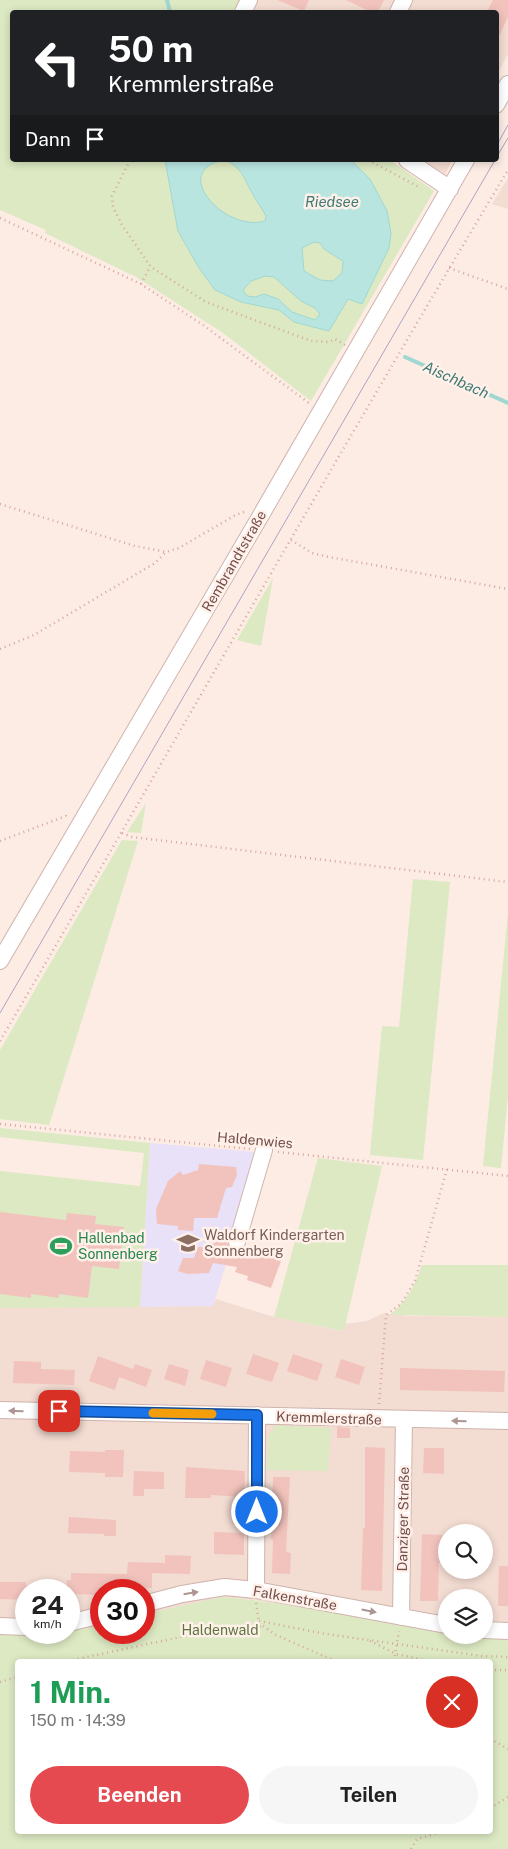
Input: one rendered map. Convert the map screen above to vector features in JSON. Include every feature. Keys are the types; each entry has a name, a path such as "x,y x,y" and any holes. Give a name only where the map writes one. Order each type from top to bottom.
{"street":[{"path":"499,100 508,84"},
{"path":"410,162 450,189"},
{"name":"Rembrandtstraße","path":"0,961 465,162"},
{"path":"237,1242 264,1150"},
{"name":"Kremmlerstraße","path":"0,1410 508,1422"},
{"path":"256,1595 257,1415"},
{"name":"Danziger Straße","path":"401,1617 404,1420"},
{"name":"Falkenstraße","path":"155,1601 182,1594 225,1587 256,1595 438,1624"},
{"path":"0,1626 15,1627"},
{"path":"493,1630 508,1631"}],"path":[{"path":"129,162 112,196 113,207 122,225 151,267 206,302 310,341 329,342 335,338 355,351"},
{"path":"0,1041 449,268 508,170"},
{"path":"0,218 141,284 203,325 320,411"},
{"path":"141,284 151,267"},
{"path":"449,268 508,289"},
{"path":"0,504 134,546 166,552 180,548 246,510 261,515"},
{"path":"291,540 312,552 329,557 508,589"},
{"path":"0,649 34,635 156,563 166,552"},
{"path":"0,841 66,816 82,820"},
{"path":"122,833 132,837 508,882"},
{"name":"Haldenwies","path":"0,1124 508,1176"},
{"path":"378,1419 386,1314 401,1304 415,1281 447,1170"},
{"path":"256,1595 259,1622 263,1626 276,1636 330,1659"},
{"path":"395,1659 401,1617"},
{"path":"259,1622 482,1656 508,1657"},
{"path":"78,1659 190,1636 263,1626"},
{"path":"366,1639 396,1654 420,1659"},
{"path":"493,1670 508,1670"},
{"path":"0,1682 15,1678"},
{"path":"493,1741 508,1749"},
{"path":"493,1806 508,1797"},
{"path":"411,1849 417,1839 434,1834"}],"shaded area":[{"path":"258,0 508,0 508,54 499,70 499,10 253,10"},
{"path":"427,162 451,162 445,175"},
{"path":"508,178 508,209 492,204"},
{"name":"Waldorf Kindergarten Sonnenberg","path":"150,1143 256,1152 259,1159 213,1306 140,1307"},
{"path":"216,1299 274,1317 343,1331 345,1324 367,1321 384,1313 408,1316 508,1317 508,1639 493,1638 493,1589 438,1589 438,1632 256,1600 222,1597 155,1612 155,1579 90,1579 90,1625 80,1628 80,1579 15,1579 15,1631 0,1630 0,1308 213,1306"}],"green space":[{"path":"0,0 242,0 237,10 10,10 10,162 165,162 178,231 199,268 215,290 241,302 279,310 294,322 329,331 348,299 362,304 370,179 353,162 393,162 434,191 311,401 223,333 136,277 45,233 46,230 0,210"},
{"path":"220,162 228,162 235,166 266,216 265,221 249,222 233,218 219,209 208,198 202,186 201,175 209,166"},
{"path":"314,242 320,243 324,249 343,261 342,273 333,281 320,280 304,271 302,248"},
{"path":"265,276 274,276 301,301 315,308 320,314 315,320 292,312 278,299 264,294 255,297 247,296 243,290 251,281"},
{"path":"273,578 261,646 237,640"},
{"path":"146,803 141,833 127,832"},
{"path":"122,840 138,841 49,1125 0,1119 0,1050"},
{"path":"413,879 450,882 423,1160 370,1155 382,1026 399,1027"},
{"path":"508,913 508,1096 501,1168 483,1166"},
{"path":"0,1128 150,1143 140,1307 0,1308 0,1171 140,1186 144,1153 0,1137"},
{"path":"318,1158 382,1166 344,1331 274,1317"},
{"path":"422,1265 508,1265 508,1317 390,1315 410,1293"},
{"path":"276,1425 331,1428 328,1471 267,1470 268,1436"},
{"name":"Haldenwald","path":"222,1597 306,1608 438,1632 438,1644 493,1644 493,1638 508,1639 508,1849 0,1849 0,1630 15,1631 15,1644 80,1644 80,1628 90,1625 90,1644 155,1644 155,1612"}],"water":[{"name":"Riedsee","path":"165,162 220,162 209,166 201,175 202,186 208,198 219,209 233,218 249,222 265,221 266,216 243,176 238,169 228,162 353,162 370,179 387,211 391,234 389,248 362,304 348,299 329,331 294,322 279,310 241,302 215,290 199,268 178,231","holes":["314,242 320,243 324,249 343,261 342,273 333,281 320,280 304,271 302,248","265,276 274,277 301,301 315,308 320,314 315,320 292,312 278,299 264,294 255,297 247,296 243,290 251,281"]}],"building":[{"path":"277,0 309,0 304,10"},
{"path":"346,0 384,0 379,10 367,10"},
{"path":"493,0 508,0 508,17 499,36 499,10 488,10"},
{"path":"199,1164 236,1167 237,1175 232,1187 226,1188 217,1218 194,1218 193,1231 178,1230 178,1226 157,1224 156,1209 168,1181 180,1171 183,1175 198,1170"},
{"name":"Hallenbad Sonnenberg","path":"0,1212 66,1220 67,1213 96,1216 95,1224 124,1227 119,1269 92,1266 88,1298 59,1294 59,1298 31,1294 31,1298 0,1294"},
{"path":"221,1239 227,1241 229,1249 234,1251 239,1252 244,1249 252,1252 254,1247 271,1253 270,1257 281,1261 271,1288 247,1280 248,1276 235,1272 237,1267 213,1263 209,1273 187,1274 178,1271 183,1258 194,1258 198,1247 207,1247"},
{"path":"253,1354 279,1363 272,1382 246,1374"},
{"path":"293,1354 323,1364 317,1381 287,1371"},
{"path":"98,1356 133,1369 135,1364 152,1370 146,1387 119,1377 115,1390 89,1381"},
{"path":"341,1359 365,1367 359,1385 335,1377"},
{"path":"206,1360 232,1368 226,1387 200,1379"},
{"path":"14,1361 41,1362 41,1369 75,1370 74,1385 13,1383"},
{"path":"169,1364 189,1370 185,1386 164,1379"},
{"path":"400,1368 505,1371 504,1392 400,1390"},
{"path":"337,1427 350,1428 350,1438 337,1438"},
{"path":"365,1447 385,1448 382,1591 361,1590 363,1528 365,1528"},
{"path":"424,1448 444,1448 444,1474 423,1473"},
{"path":"105,1450 124,1450 123,1477 105,1477 105,1473 69,1472 70,1451 105,1452"},
{"path":"186,1467 245,1471 244,1497 211,1495 211,1498 185,1498"},
{"path":"134,1471 164,1472 164,1489 144,1489 144,1496 133,1496"},
{"path":"273,1477 290,1477 286,1552 291,1553 290,1574 272,1573"},
{"path":"69,1517 116,1520 116,1536 68,1533"},
{"path":"214,1532 244,1533 244,1555 214,1554"},
{"path":"422,1534 438,1535 438,1601 420,1601"},
{"path":"165,1555 191,1556 190,1574 152,1573 152,1579 90,1579 90,1595 80,1594 80,1579 71,1579 71,1573 127,1574 128,1562 165,1563"},
{"path":"499,1566 508,1566 508,1606 498,1606"},
{"path":"0,1582 15,1582 15,1600 0,1599"}],"waterway":[{"name":"Aischbach","path":"167,0 170,10"},
{"name":"Aischbach","path":"405,357 508,403"}],"tram line":[{"path":"499,141 508,125"},
{"path":"499,153 508,138"},
{"path":"0,1013 494,162"}],"slow traffic":[{"path":"153,1413 212,1414"}],"place":[{"name":"Waldorf Kindergarten Sonnenberg","path":"188,1243"},
{"name":"Hallenbad Sonnenberg","path":"61,1246"}],"route":[{"path":"59,1411 257,1415 257,1512"}]}
